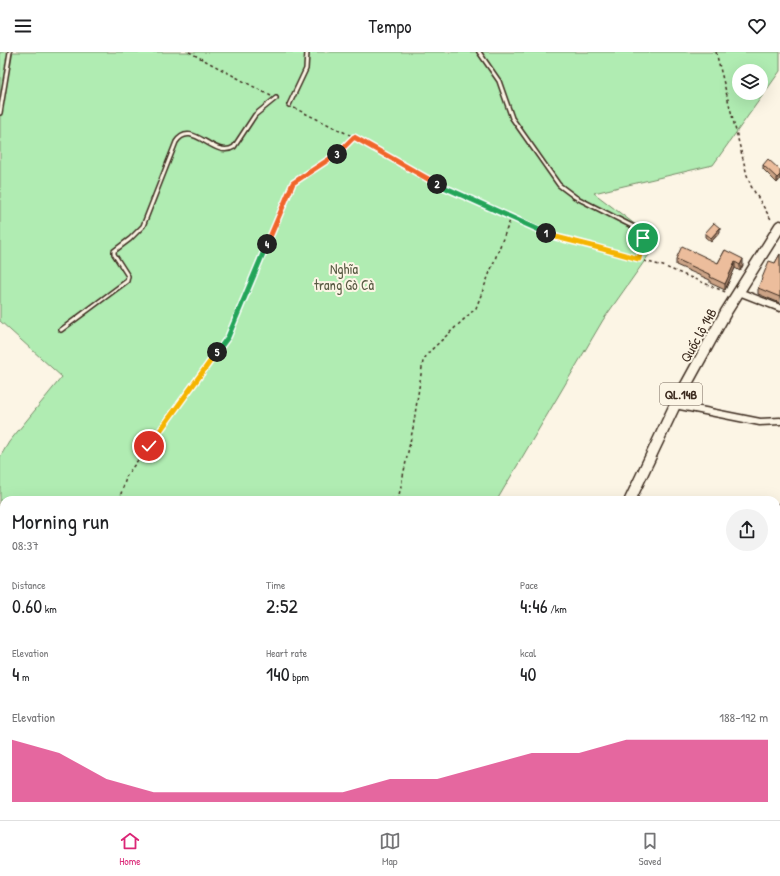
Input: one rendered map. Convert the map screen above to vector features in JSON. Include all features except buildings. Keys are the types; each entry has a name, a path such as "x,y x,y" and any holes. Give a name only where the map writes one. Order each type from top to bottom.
{"highway":[{"name":"QL.14B","path":"737,294 779,228"},
{"name":"Quốc lộ 14B","path":"632,496 675,405 737,294"}],"street":[{"path":"737,294 780,308"},
{"path":"675,405 760,422 780,421"}],"lane":[{"path":"0,113 10,52"},
{"path":"289,105 304,72 307,52"},
{"path":"479,52 499,81 512,118 558,185 574,197 634,227 643,238 639,259"},
{"path":"61,330 127,281 128,276 114,254 114,251 130,239 143,226 179,137 183,134 193,135 221,149 230,149 234,147 255,115 276,98"}],"path":[{"path":"189,52 276,98"},
{"path":"716,52 747,175 751,186 779,228"},
{"path":"289,105 354,137 441,187 556,237 663,266 737,294"},
{"path":"120,496 127,475 228,337 293,183 336,156 354,137"},
{"path":"399,496 413,428 423,361 429,352 476,308 511,218"}],"green space":[{"name":"Nghĩa trang Gò Cà","path":"0,52 780,52 780,71 768,88 768,64 732,64 732,100 759,100 713,165 594,193 658,242 603,320 499,496 0,496 0,457 9,442 62,377 0,321"}],"route":[{"path":"149,446 228,337 293,183 311,170 336,156 354,137 441,187 556,237 639,259 643,238"}]}
